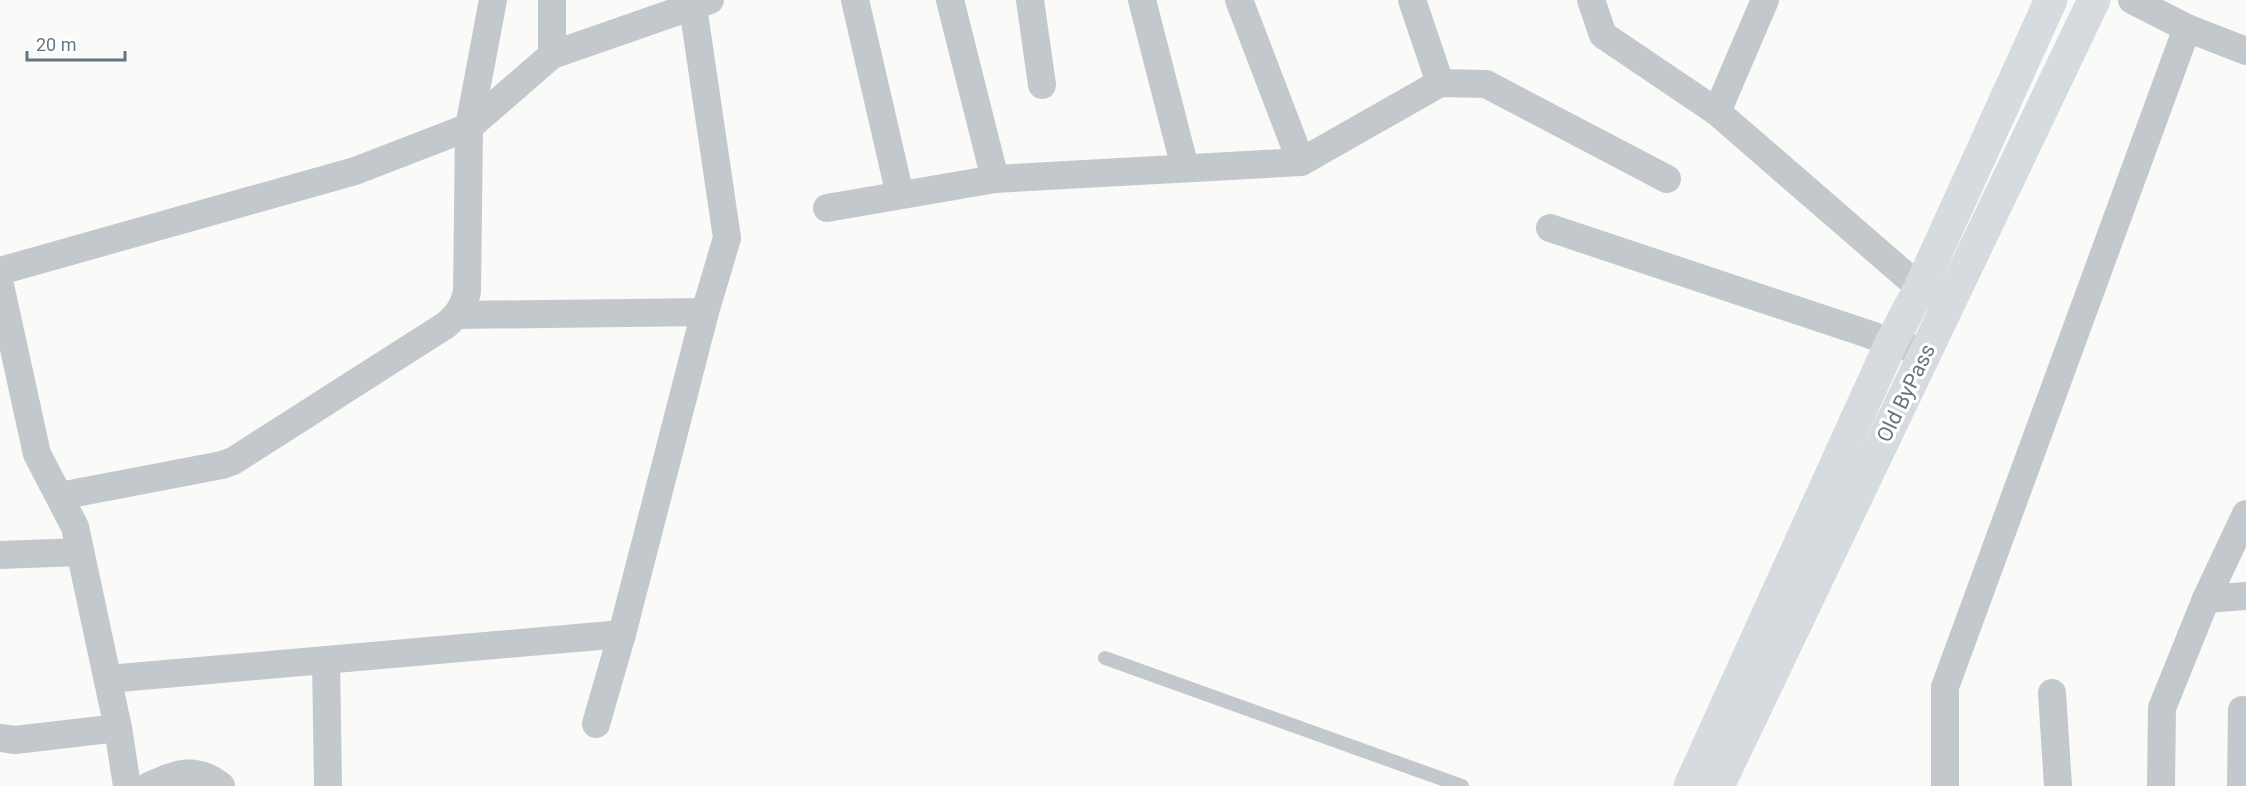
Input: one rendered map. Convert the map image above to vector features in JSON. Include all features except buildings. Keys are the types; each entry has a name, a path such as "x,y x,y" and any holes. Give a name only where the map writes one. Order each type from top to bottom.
{"main road":[{"name":"Old ByPass","path":"1690,786 1892,341 1920,288 2051,0"},
{"name":"Old ByPass","path":"1718,786 2094,0"}],"street":[{"path":"60,496 222,465 232,461 446,325 457,315 467,292 469,127 493,0"},
{"path":"552,0 552,55"},
{"path":"855,0 900,195"},
{"path":"950,0 995,179"},
{"path":"1030,0 1042,85"},
{"path":"1143,0 1185,168"},
{"path":"1239,0 1301,162"},
{"path":"1412,0 1440,83"},
{"path":"1591,0 1603,35 1717,112 1920,288 1948,305"},
{"path":"1717,112 1765,0"},
{"path":"2132,0 2187,27 2246,51"},
{"path":"0,271 355,171 469,127 552,55 698,2 727,238 705,312 622,634 596,724"},
{"path":"1945,786 1945,687 2187,27"},
{"path":"827,208 995,179 1301,162 1440,83 1486,84 1667,178"},
{"path":"1550,228 1925,353"},
{"path":"0,285 37,454 75,527 108,679 128,786"},
{"path":"457,315 705,312"},
{"path":"2161,786 2162,708 2206,599 2246,514"},
{"path":"0,555 80,552"},
{"path":"2206,599 2246,596"},
{"path":"108,679 622,634"},
{"path":"326,660 328,786"},
{"path":"2052,693 2058,786"},
{"path":"2241,786 2242,710"},
{"path":"0,738 15,740 118,728"},
{"path":"149,786 185,772 199,774 221,786"}],"lane":[{"path":"1105,658 1462,786"}]}
